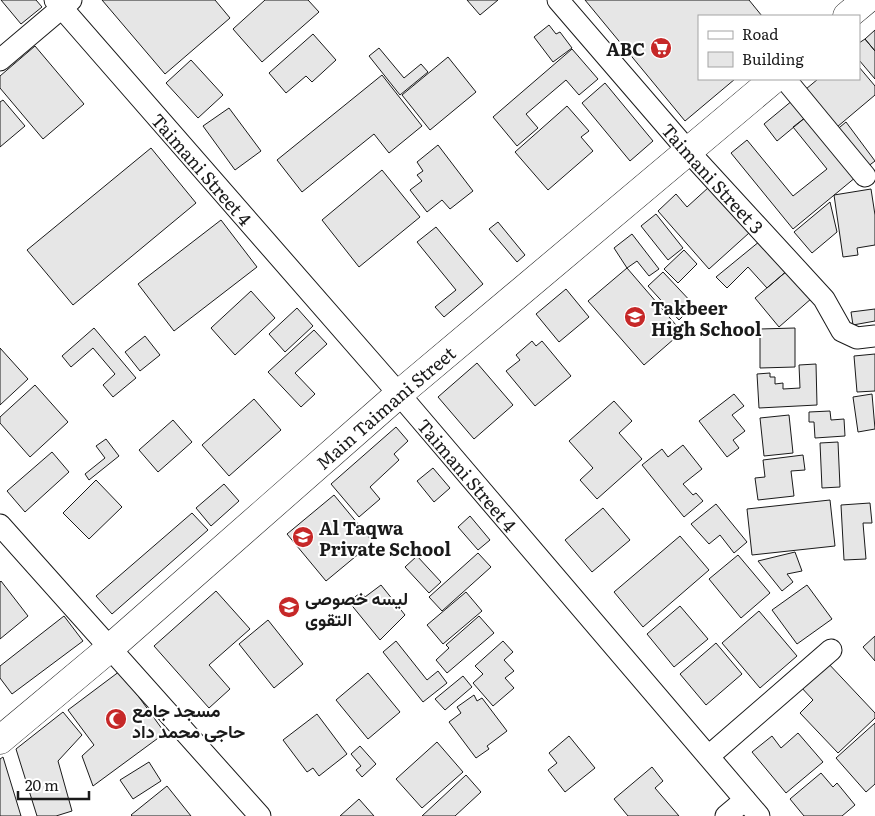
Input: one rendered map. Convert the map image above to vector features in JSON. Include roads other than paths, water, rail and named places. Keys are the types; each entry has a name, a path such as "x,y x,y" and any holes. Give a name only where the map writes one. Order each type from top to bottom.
{"main road":[{"path":"848,15 866,0"},
{"name":"Main Taimani Street","path":"0,740 110,648 399,394 773,80"}],"street":[{"name":"Taimani Street 3","path":"558,0 689,152 824,299 842,331 857,338 875,336"},
{"path":"0,60 62,3"},
{"name":"Taimani Street 4","path":"62,3 710,755 759,816"},
{"path":"786,80 865,176"},
{"path":"0,526 260,816"},
{"path":"710,755 831,650"},
{"path":"726,816 746,800"}],"place":[{"name":"ABC","path":"661,48"},
{"name":"Takbeer High School","path":"635,317"},
{"name":"Al Taqwa Private School","path":"303,537"},
{"name":"لیسه خصوصی التقوی","path":"289,607"},
{"name":"مسجد جامع حاجی محمد داد","path":"116,719"}]}
